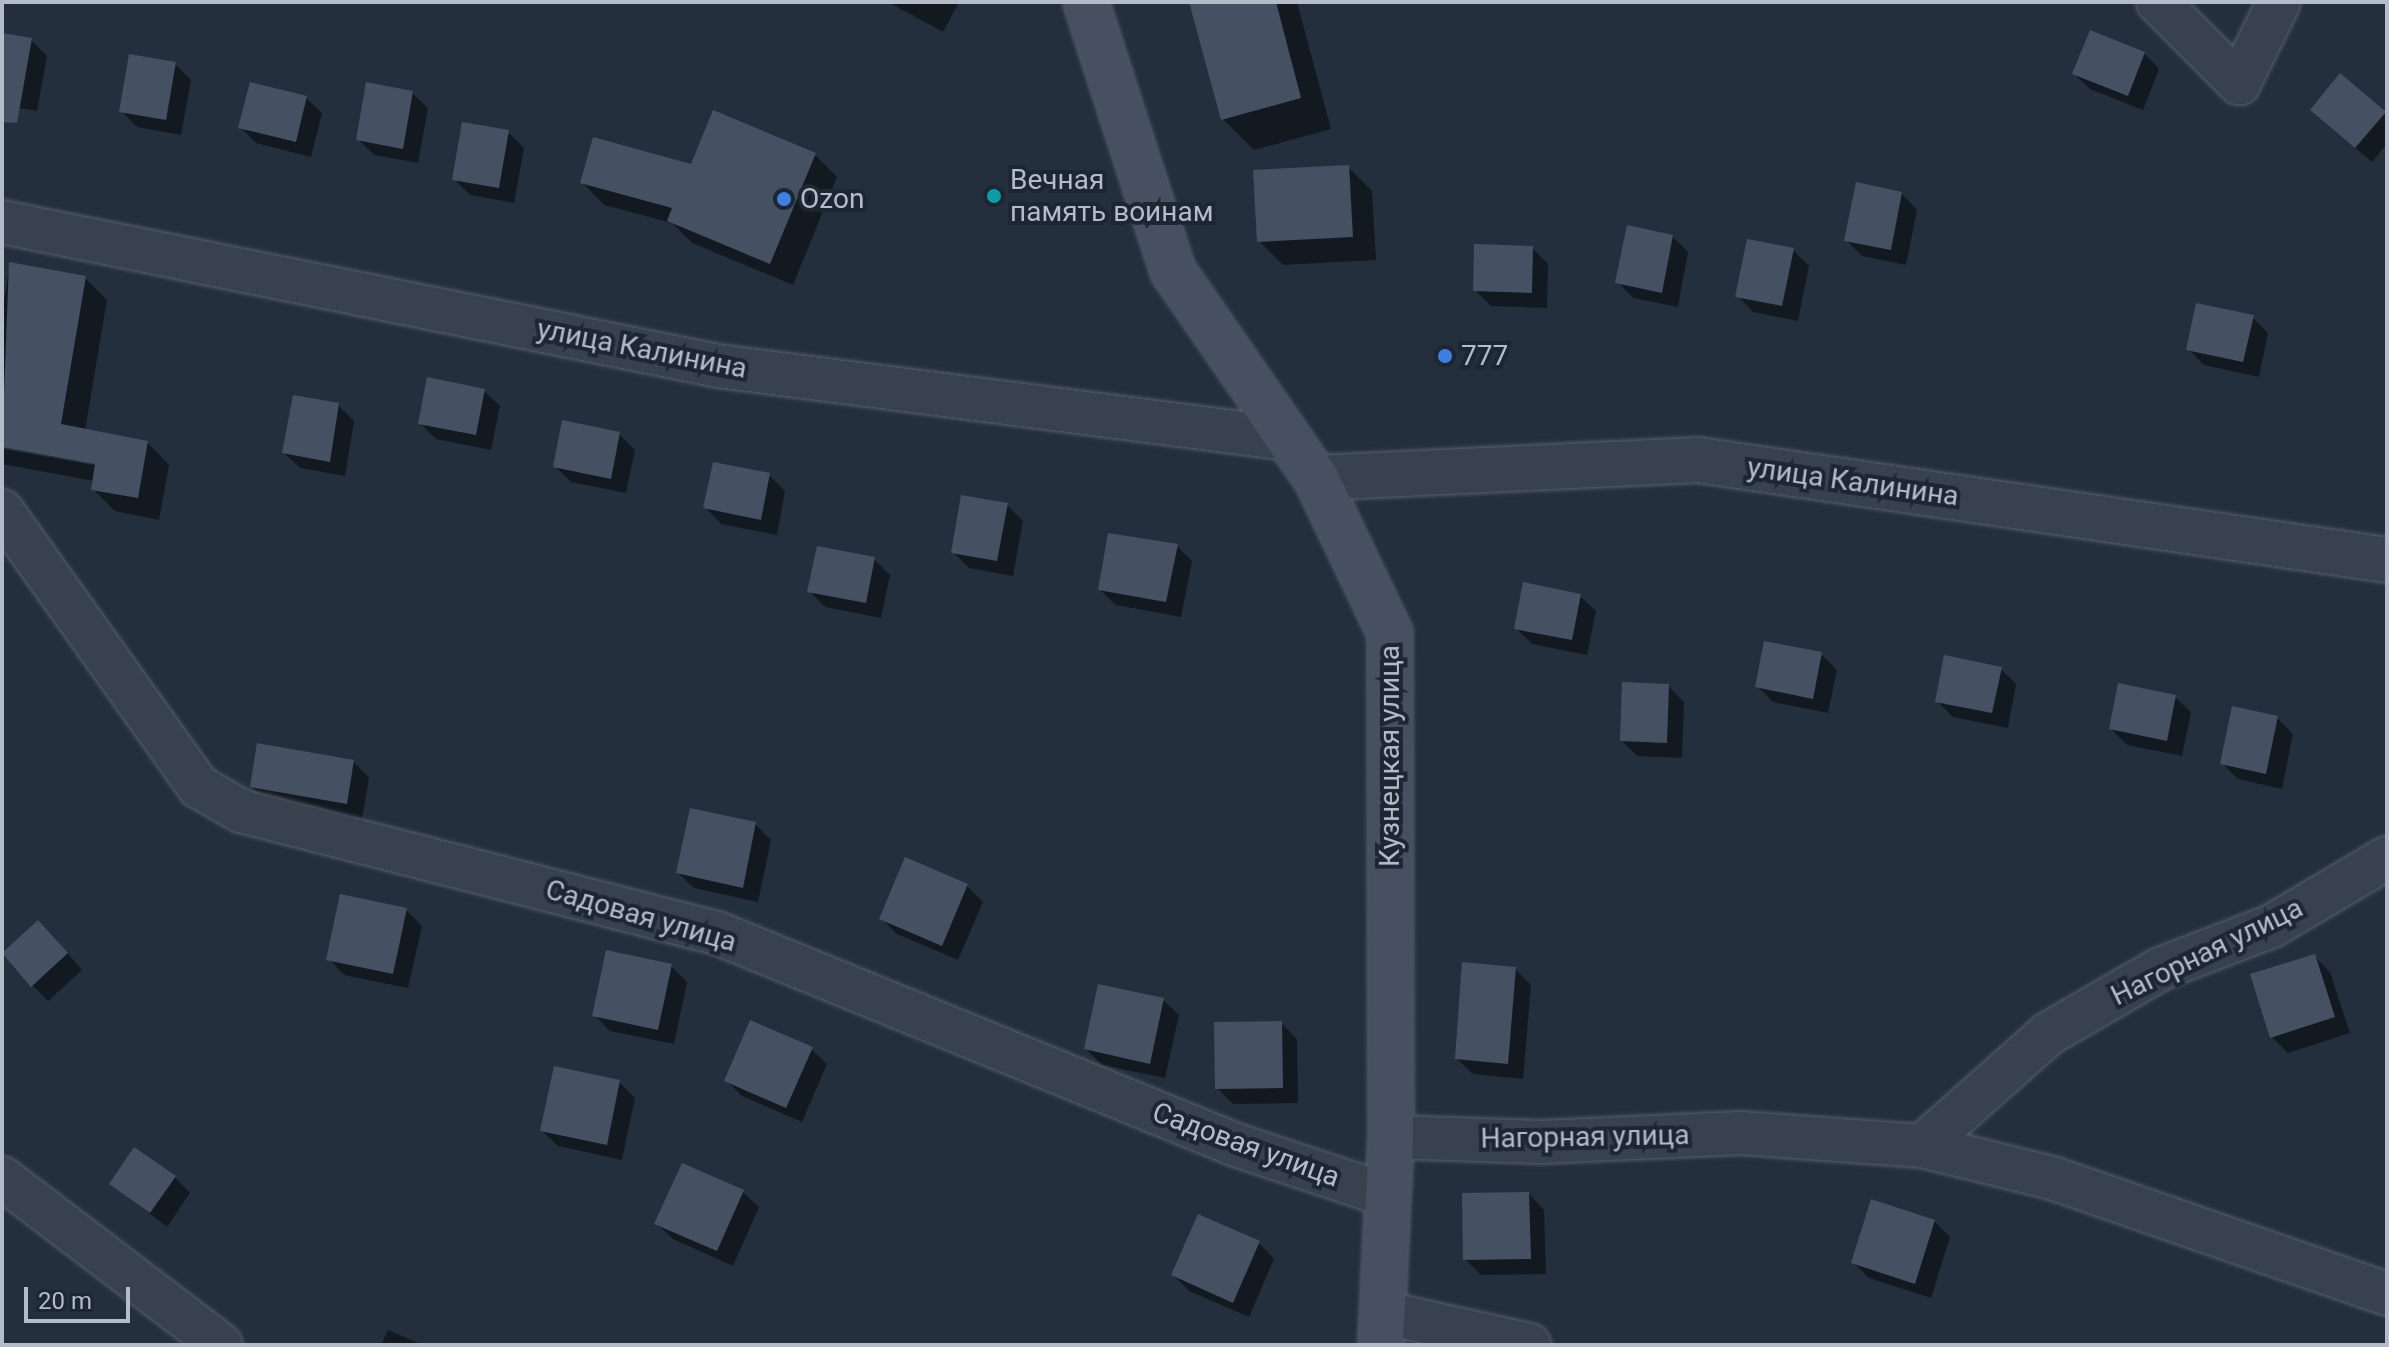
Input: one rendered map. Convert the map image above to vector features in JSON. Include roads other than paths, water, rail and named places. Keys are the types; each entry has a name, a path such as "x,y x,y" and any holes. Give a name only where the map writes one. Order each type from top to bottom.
{"main road":[{"name":"Кузнецкая улица","path":"1086,2 1173,271 1316,478 1390,633 1391,1137 1383,1329"}],"street":[{"path":"2158,2 2239,83 2279,2"},
{"name":"улица Калинина","path":"2,222 718,366 1288,439"},
{"name":"улица Калинина","path":"1316,478 1698,460 2387,560"},
{"name":"Садовая улица","path":"2,511 199,787 241,811 717,933 1236,1145 1389,1196"},
{"name":"Нагорная улица","path":"1922,1146 2048,1034 2160,969 2272,926 2387,858"},
{"name":"Нагорная улица","path":"1391,1137 1541,1142 1741,1133 1922,1146 2055,1179 2387,1294"},
{"path":"2,1178 221,1345"},
{"path":"1383,1329 1529,1345"}],"place":[{"name":"Вечная память воинам","path":"994,196"},
{"name":"Ozon","path":"784,199"},
{"name":"777","path":"1445,356"}]}
